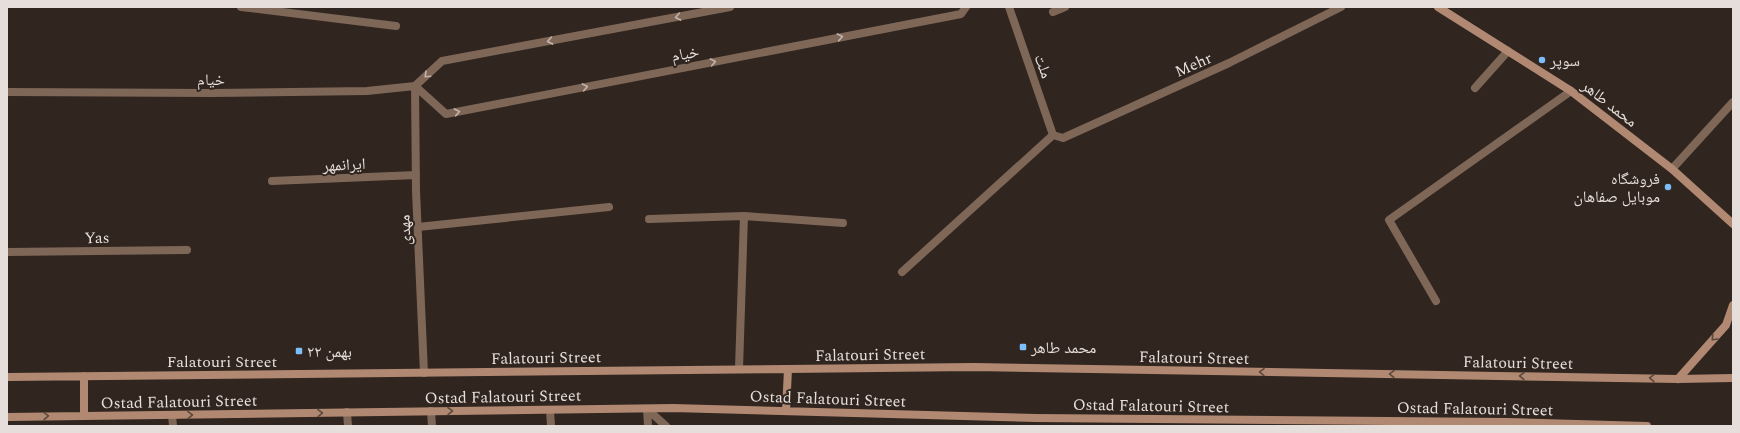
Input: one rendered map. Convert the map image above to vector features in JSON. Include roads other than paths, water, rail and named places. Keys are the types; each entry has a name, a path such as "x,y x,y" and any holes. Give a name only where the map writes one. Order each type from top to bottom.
{"main road":[{"name":"محمد طاهر","path":"1438,7 1571,91 1672,169 1733,224"},
{"path":"1678,379 1726,325 1733,305"},
{"name":"Falatouri Street","path":"7,377 974,368 1678,379 1733,378"},
{"path":"786,411 788,369"},
{"path":"84,376 84,416"},
{"name":"Ostad Falatouri Street","path":"7,417 647,409 786,411 1036,418 1648,426"}],"street":[{"path":"241,7 396,26"},
{"path":"415,86 442,61 730,7"},
{"name":"خیام","path":"7,92 212,93 367,91 415,86 446,114 961,14 966,7"},
{"name":"ملت","path":"1008,7 1053,135"},
{"path":"1053,12 1065,7"},
{"name":"Mehr","path":"1053,135 1063,138 1228,63 1341,7"},
{"path":"1475,88 1508,51"},
{"name":"مهدی","path":"415,86 416,175 424,373"},
{"path":"1436,301 1389,220 1571,91"},
{"path":"1672,169 1733,102"},
{"path":"902,272 1053,135"},
{"name":"ایرانمهر","path":"272,181 416,175"},
{"path":"418,228 609,207"},
{"path":"740,370 744,216"},
{"path":"649,219 744,216 843,223"},
{"name":"Yas","path":"7,252 187,250"},
{"path":"647,409 648,426"},
{"path":"647,409 666,426"},
{"path":"550,410 551,426"},
{"path":"431,411 432,426"},
{"path":"347,412 348,426"},
{"path":"172,415 173,426"}],"place":[{"name":"سوپر","path":"1542,60"},
{"name":"فروشگاه موبایل صفاهان","path":"1668,187"},
{"name":"محمد طاهر","path":"1023,347"},
{"name":"۲۲ بهمن","path":"299,351"}]}
